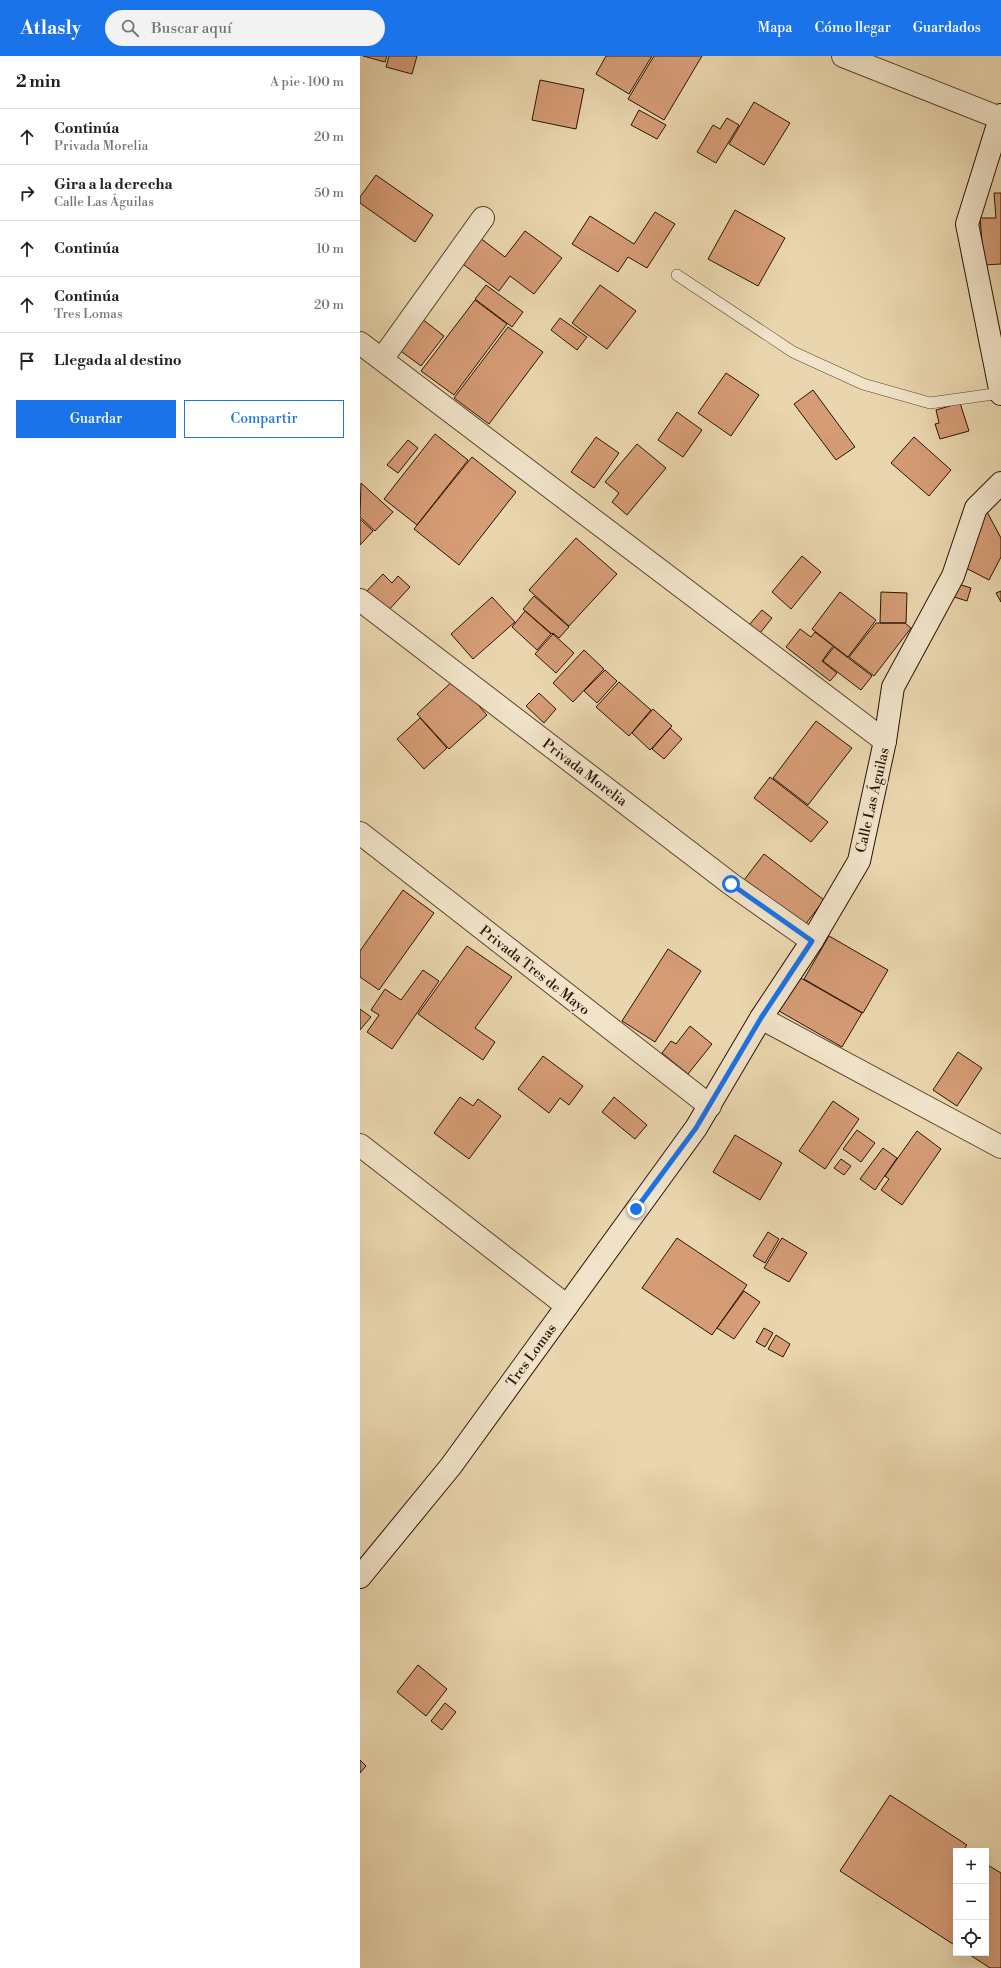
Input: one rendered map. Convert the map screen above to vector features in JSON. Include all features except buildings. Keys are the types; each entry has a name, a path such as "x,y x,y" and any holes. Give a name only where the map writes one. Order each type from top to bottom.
{"street":[{"path":"843,56 1000,116 967,224 1001,394"},
{"path":"382,359 483,218"},
{"path":"360,343 885,741"},
{"name":"Calle Las Águilas","path":"696,1128 761,1018 812,941 859,861 885,741 893,687 952,576 976,508 1001,483"},
{"name":"Privada Morelia","path":"360,600 731,884 812,941"},
{"name":"Privada Tres de Mayo","path":"360,833 710,1106"},
{"path":"761,1018 1001,1147"},
{"name":"Tres Lomas","path":"360,1577 451,1466 696,1128"},
{"path":"360,1145 567,1306"}],"lane":[{"path":"676,275 793,352 863,384 930,403 1001,394"}],"route":[{"path":"636,1209 696,1128 761,1018 812,941 731,884"}]}
